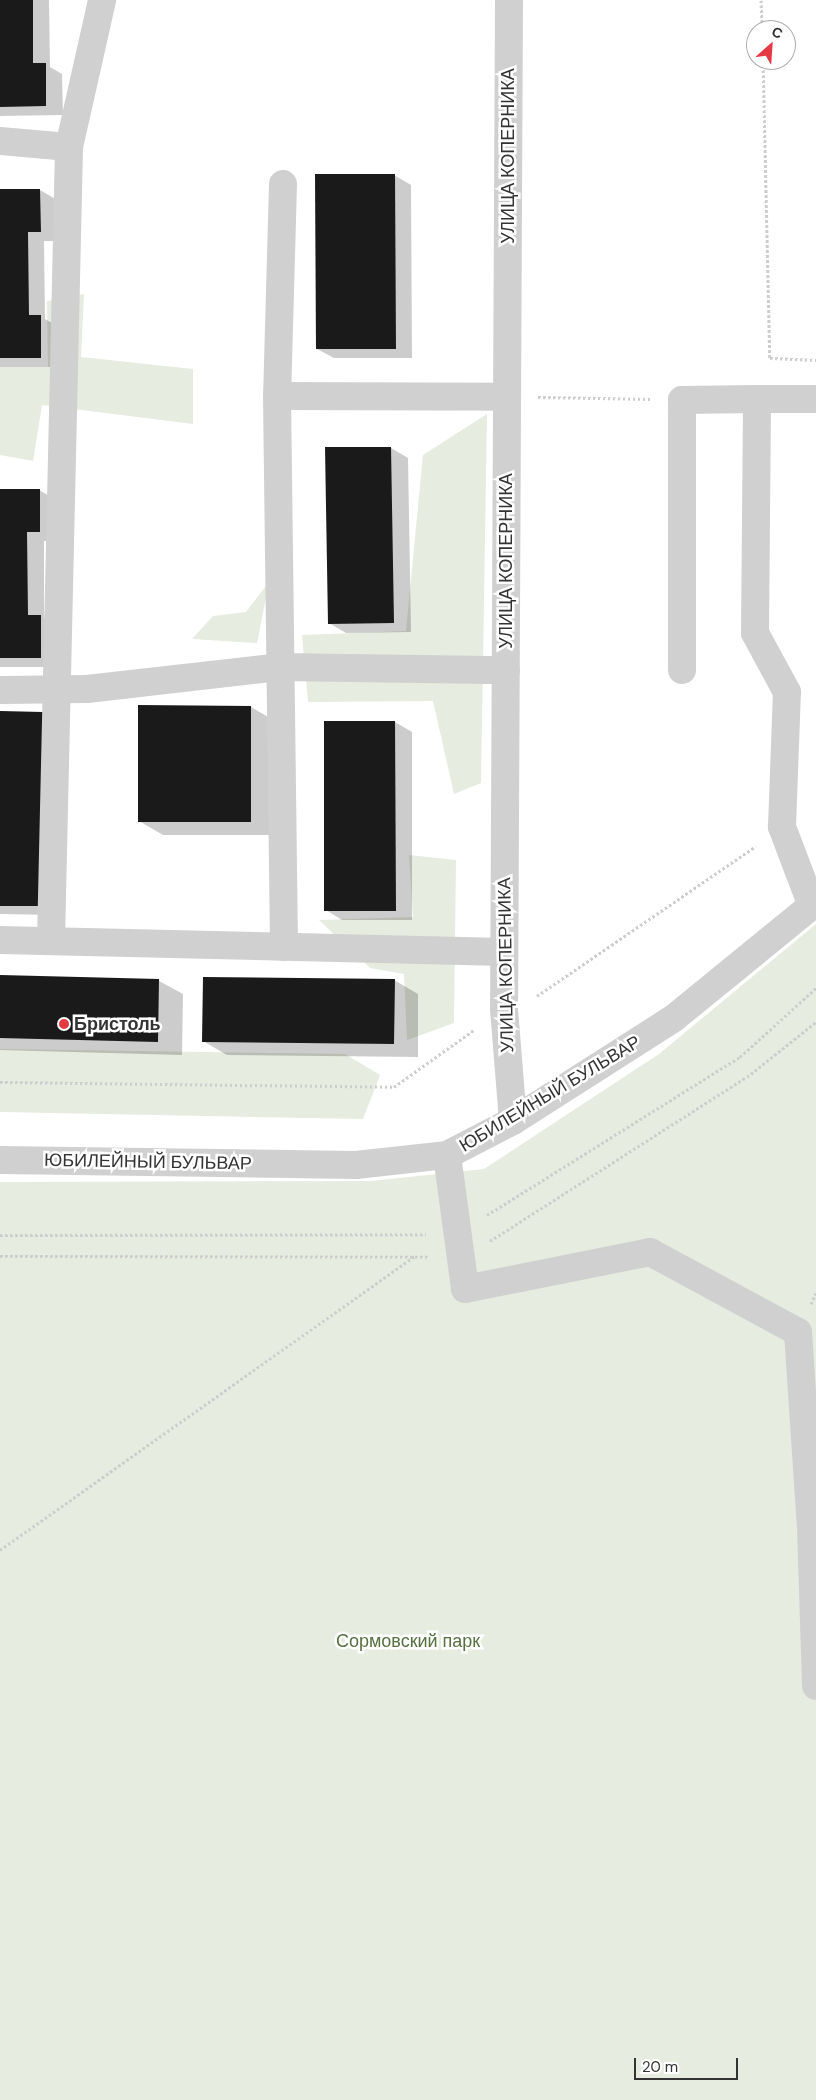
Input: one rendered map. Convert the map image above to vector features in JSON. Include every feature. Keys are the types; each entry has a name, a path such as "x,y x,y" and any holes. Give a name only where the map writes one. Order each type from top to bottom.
{"street":[{"path":"52,941 60,689 69,147 102,0"},
{"name":"УЛИЦА КОПЕРНИКА","path":"509,0 504,1009 513,1121"},
{"path":"0,141 69,147"},
{"path":"283,184 277,396 284,946"},
{"path":"277,396 507,397"},
{"path":"757,399 755,634 787,692 782,827 814,904"},
{"path":"682,670 682,400 816,400"},
{"path":"0,690 60,689 280,667 506,670"},
{"name":"ЮБИЛЕЙНЫЙ БУЛЬВАР","path":"0,1160 356,1165 447,1155 513,1121 674,1018 814,904"},
{"path":"0,940 504,952"},
{"path":"447,1155 465,1289 650,1252 798,1332 811,1526 816,1686"}],"path":[{"path":"761,0 762,20"},
{"path":"763,70 770,358 816,360"},
{"path":"507,397 682,400"},
{"path":"0,1082 394,1087 504,1009 544,993 782,827"},
{"path":"0,1550 415,1256"}],"green space":[{"path":"84,294 81,357 193,369 193,424 42,405 33,461 0,455 0,367 48,367 47,301"},
{"path":"487,414 481,783 454,794 433,701 308,702 302,635 406,631 423,455"},
{"path":"269,582 257,643 192,639 213,616 246,612"},
{"path":"409,855 456,860 454,1023 407,1040 404,974 370,968 319,920 413,917"},
{"name":"Сормовский парк","path":"816,924 816,2100 0,2100 0,1182 371,1181 484,1169 659,1054"},
{"path":"0,1049 345,1054 380,1075 363,1119 0,1112"}],"building":[{"path":"0,0 33,0 33,63 46,63 46,106 0,107"},
{"path":"315,174 395,174 396,349 316,349"},
{"path":"0,189 40,189 41,232 28,232 29,315 41,315 41,358 0,358"},
{"path":"325,447 391,447 394,623 328,624"},
{"path":"0,489 40,489 40,532 27,532 28,615 41,615 41,658 0,658"},
{"path":"138,705 251,706 251,822 138,822"},
{"path":"0,711 43,712 41,906 0,906"},
{"path":"324,721 395,721 396,911 324,911"},
{"path":"0,975 159,979 158,1042 0,1038"},
{"path":"203,977 395,979 394,1044 202,1042"}],"place":[{"name":"Бристоль","path":"64,1024"}]}
